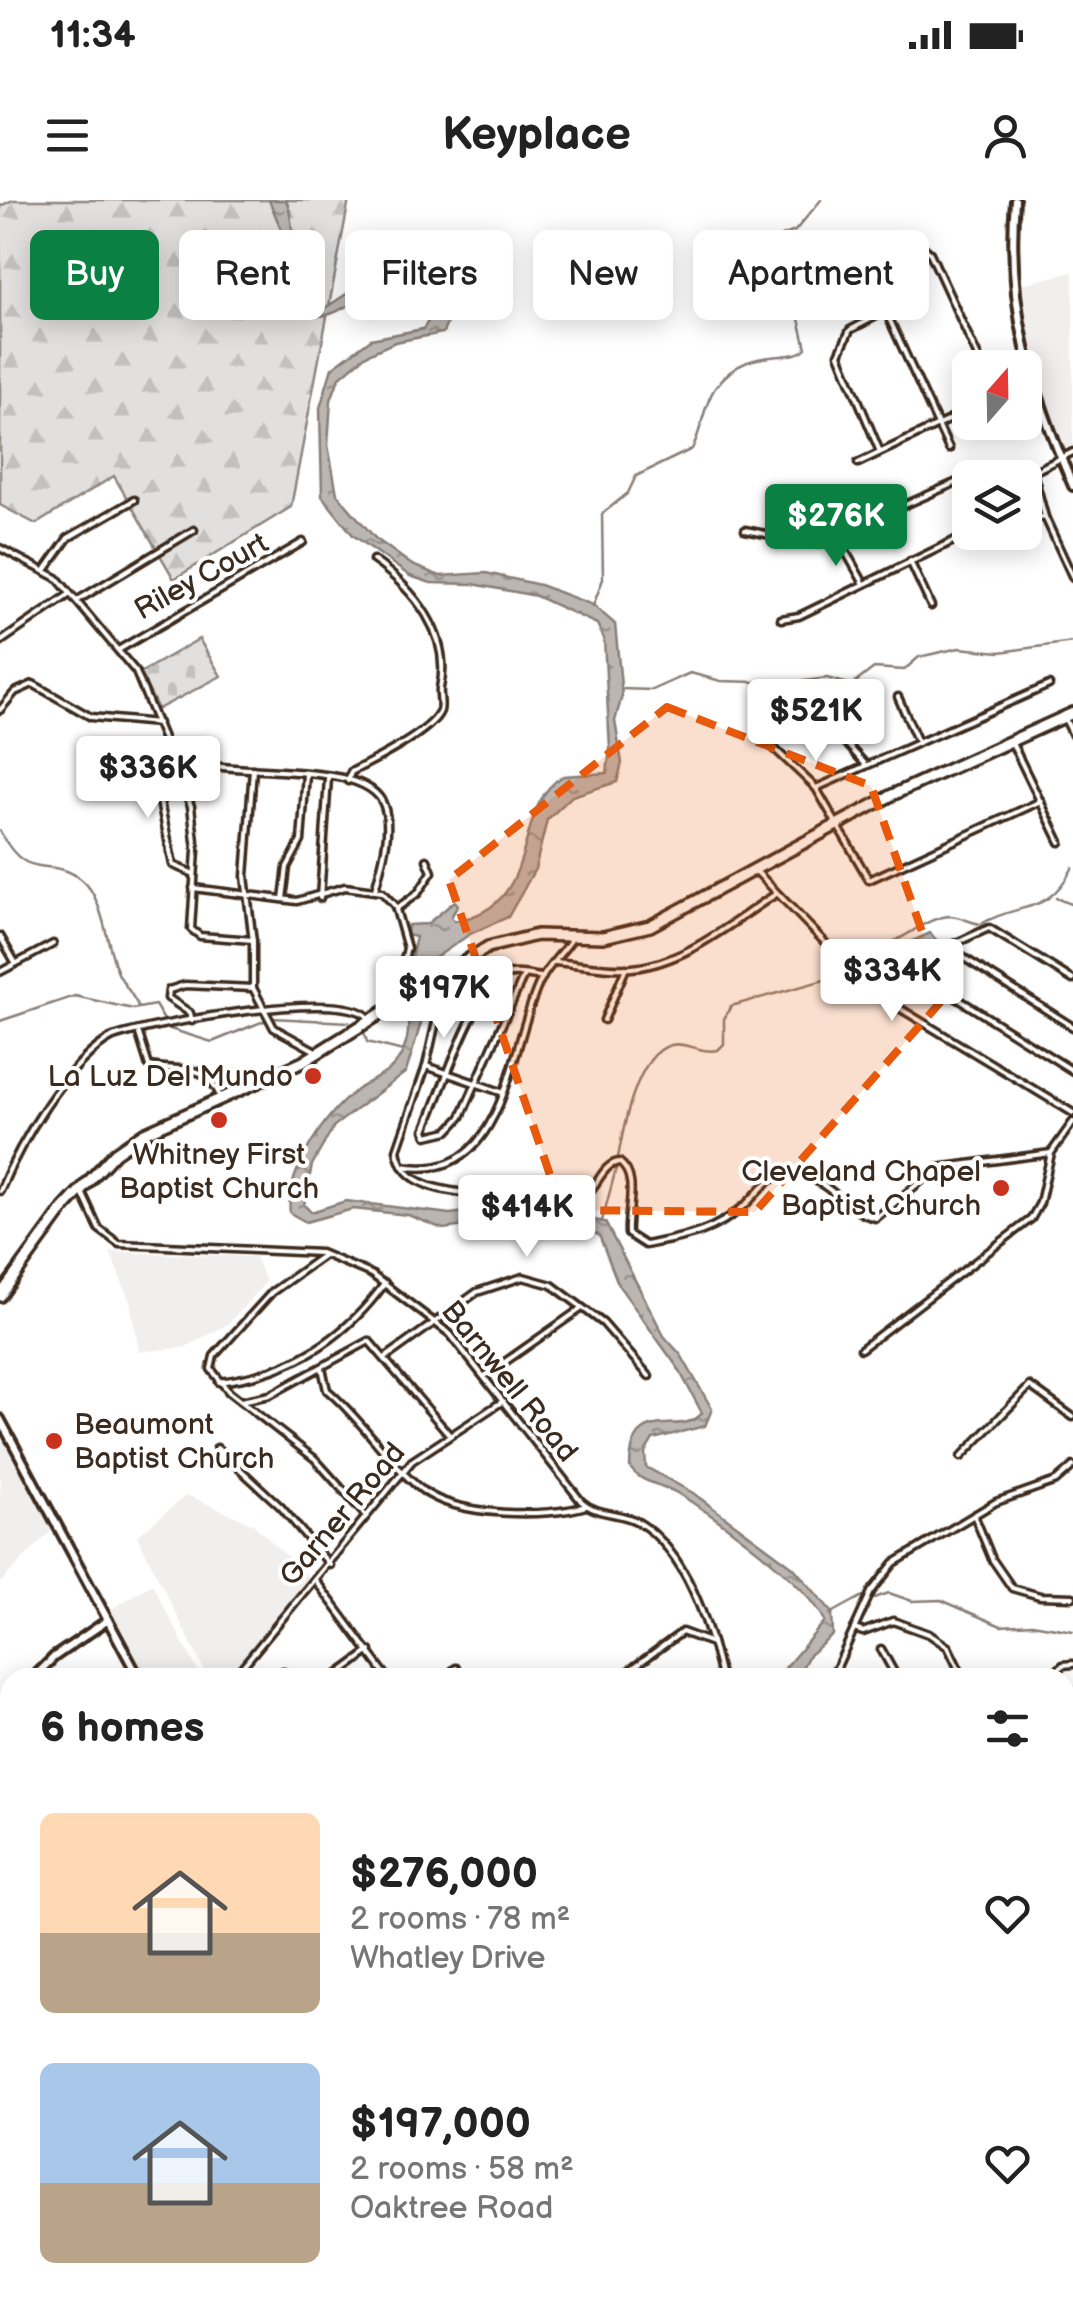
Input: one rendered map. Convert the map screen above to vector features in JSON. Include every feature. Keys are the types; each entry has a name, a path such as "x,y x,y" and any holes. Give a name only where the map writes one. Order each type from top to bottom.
{"main road":[{"path":"0,1296 81,1190 134,1138 222,1101 316,1054 502,942 537,935 614,936 650,926 836,824 1068,715"}],"street":[{"path":"1015,200 1014,256 1024,350"},
{"path":"929,254 975,350"},
{"path":"869,320 850,330 839,354 880,452"},
{"path":"890,320 950,449"},
{"path":"1042,415 1073,486"},
{"path":"858,463 952,418"},
{"path":"1042,468 1073,452"},
{"path":"745,530 817,544 952,485"},
{"path":"46,569 68,538 134,500"},
{"path":"1042,509 1073,578"},
{"path":"78,600 194,530"},
{"path":"838,538 863,583"},
{"path":"781,619 799,616 952,541"},
{"name":"Riley Court","path":"120,649 303,542"},
{"path":"0,548 46,569 120,649 170,749 192,812 191,928 200,936 253,940"},
{"path":"348,781 352,772 392,754 438,713 445,670 443,650 410,588 373,560"},
{"path":"910,561 931,606"},
{"path":"0,642 44,616 71,592"},
{"path":"0,710 15,692 34,684 90,717 158,723"},
{"path":"816,788 917,740 1049,685"},
{"path":"898,697 917,740"},
{"path":"824,711 826,721 865,764"},
{"path":"1068,715 1073,735"},
{"path":"757,724 760,735 816,788 869,880 1041,800"},
{"path":"1011,741 1060,842"},
{"path":"170,749 204,764 328,777 374,793 385,808 384,851 375,890"},
{"path":"170,749 156,765 156,783 173,865 194,874"},
{"path":"254,769 246,896 253,940 253,988 260,1008 278,1032 306,1042 316,1054"},
{"path":"282,900 287,866 301,842 306,774"},
{"path":"320,898 328,777"},
{"path":"396,909 422,888 432,872 427,860"},
{"path":"755,870 878,992 919,1022 1073,1113"},
{"path":"193,888 282,900 320,898 345,887 375,890 388,897 396,909 407,954 398,1002"},
{"path":"555,962 626,968 680,955 776,894"},
{"path":"878,992 918,974 949,948 982,930 993,929 1073,980"},
{"path":"0,936 16,964"},
{"path":"402,1166 442,1168 470,1152 488,1130 543,976 574,936"},
{"path":"0,972 52,944"},
{"path":"949,948 1073,1027"},
{"path":"604,1020 626,968"},
{"path":"444,974 426,1066 397,1146 402,1166 418,1179 453,1192 560,1202 591,1192 608,1166 619,1162 630,1178 628,1234 645,1245 715,1229 766,1182 783,1174 820,1182 864,1214 876,1218 936,1168 1050,1153"},
{"path":"918,974 1073,1071"},
{"path":"524,975 454,1127 427,1136 425,1130 483,994 500,977 524,975 543,976"},
{"path":"192,1021 190,1013 168,998 169,990 185,985 253,988"},
{"path":"0,1191 24,1142 94,1050 113,1037 260,1008 297,1005 354,1009 370,1020"},
{"path":"139,1032 149,1066 204,1071 212,1077 222,1101"},
{"path":"426,1066 501,1092"},
{"path":"861,1350 1026,1224 1040,1203 1050,1153 1073,1122"},
{"name":"Barnwell Road","path":"81,1190 100,1229 119,1244 326,1254 386,1282 435,1320 485,1376 586,1506"},
{"path":"326,1254 272,1292 211,1364 219,1382 316,1459 366,1516"},
{"path":"385,1358 486,1287 515,1277 545,1282 582,1308 615,1334 649,1376"},
{"path":"219,1382 265,1374 308,1355 347,1328 386,1282"},
{"path":"485,1376 582,1308"},
{"path":"241,1401 270,1395 366,1341 449,1434"},
{"path":"322,1368 327,1390 423,1490 448,1502 547,1516 586,1506 646,1528 697,1598 718,1668"},
{"path":"960,1456 1032,1386 1073,1417"},
{"name":"Garner Road","path":"242,1668 330,1565 404,1470 449,1434 503,1401"},
{"path":"0,1419 134,1668"},
{"path":"217,1448 281,1508 330,1565"},
{"path":"837,1668 871,1592 894,1563 1007,1496 1056,1481 1073,1466"},
{"path":"974,1515 992,1559 1012,1588 1040,1596 1073,1598"},
{"path":"316,1581 381,1668"},
{"path":"43,1668 108,1620"},
{"path":"854,1630 863,1632 893,1621 928,1634 948,1647 959,1668"},
{"path":"633,1668 682,1632 712,1643"},
{"path":"881,1649 891,1668"},
{"path":"347,1668 370,1651"}],"highlighted area":[{"path":"667,707 871,786 945,997 755,1212 562,1210 449,880"}],"shaded area":[{"path":"1073,272 1073,445 1063,450 1042,392 1042,350 1028,350 1022,284"},
{"path":"110,1252 255,1257 266,1282 228,1324 186,1347 139,1352 130,1302"},
{"path":"0,1428 52,1530 0,1583"},
{"path":"187,1495 253,1524 313,1581 239,1668 203,1668 137,1536"},
{"path":"152,1584 196,1668 139,1668 110,1610"}],"green space":[{"path":"13,200 349,200 291,507 174,579 114,476 36,524 0,505 0,206"},
{"path":"199,639 221,676 158,709 140,673"}],"water":[{"path":"269,200 286,200 293,230 282,230"},
{"path":"345,295 345,307 325,316 325,308"},
{"path":"429,320 448,320 443,333 395,342 366,355 339,378 331,400 328,445 337,494 375,538 412,565 440,576 486,573 540,585 593,605 615,624 622,696 615,721 622,763 617,782 572,796 547,820 535,869 508,917 470,934 422,967 421,1023 406,1072 334,1126 312,1165 304,1205 311,1212 346,1201 450,1214 495,1208 552,1212 605,1222 664,1336 681,1355 712,1409 705,1426 653,1439 645,1452 646,1467 693,1493 793,1567 832,1612 833,1635 809,1655 802,1668 785,1668 825,1621 800,1588 714,1517 677,1493 639,1477 630,1467 633,1447 648,1427 682,1423 702,1413 678,1368 619,1286 599,1235 565,1223 517,1219 443,1229 408,1215 353,1209 306,1222 290,1213 294,1180 321,1128 358,1089 392,1068 404,1049 408,977 416,937 407,935 408,925 427,924 455,901 458,905 451,917 454,921 483,912 502,897 514,877 536,810 547,791 563,776 607,773 610,749 604,639 597,624 536,596 473,584 431,583 410,576 353,535 322,496 320,408 332,368 371,339 423,329"},
{"path":"930,933 939,943 936,953 888,977 878,957"}],"waterway":[{"path":"593,606 603,579 602,514 628,493 636,476 692,449 711,395 727,374 754,360 799,353 806,348 792,290 771,247 774,239 795,231 821,200"},
{"path":"621,689 652,690 690,673 721,681 790,683 827,678 852,685 874,668 904,670 919,657 959,648 1000,652 1073,642"},
{"path":"0,831 10,848 29,864 70,872 89,888 100,910 118,973 138,1006"},
{"path":"851,964 870,948 891,943 939,918 953,916 981,924 1033,906 1053,894 1073,867"},
{"path":"1056,898 1073,905"},
{"path":"618,1158 633,1094 659,1051 677,1044 718,1050 724,1044 724,1019 731,1006 835,977 847,969"},
{"path":"0,1021 75,996 133,1009 155,1005 164,1020"},
{"path":"272,1018 349,1022"},
{"path":"170,1029 212,1042 264,1021"},
{"path":"364,1032 367,1042 403,1051"},
{"path":"602,1221 617,1165"},
{"path":"872,1599 889,1593 912,1601 941,1600 1001,1626 1032,1624 1073,1631"},
{"path":"830,1614 863,1596"}],"place":[{"name":"La Luz Del Mundo","path":"313,1076"},
{"name":"Whitney First Baptist Church","path":"219,1120"},
{"name":"Cleveland Chapel Baptist Church","path":"1001,1188"},
{"name":"Beaumont Baptist Church","path":"54,1441"}]}
